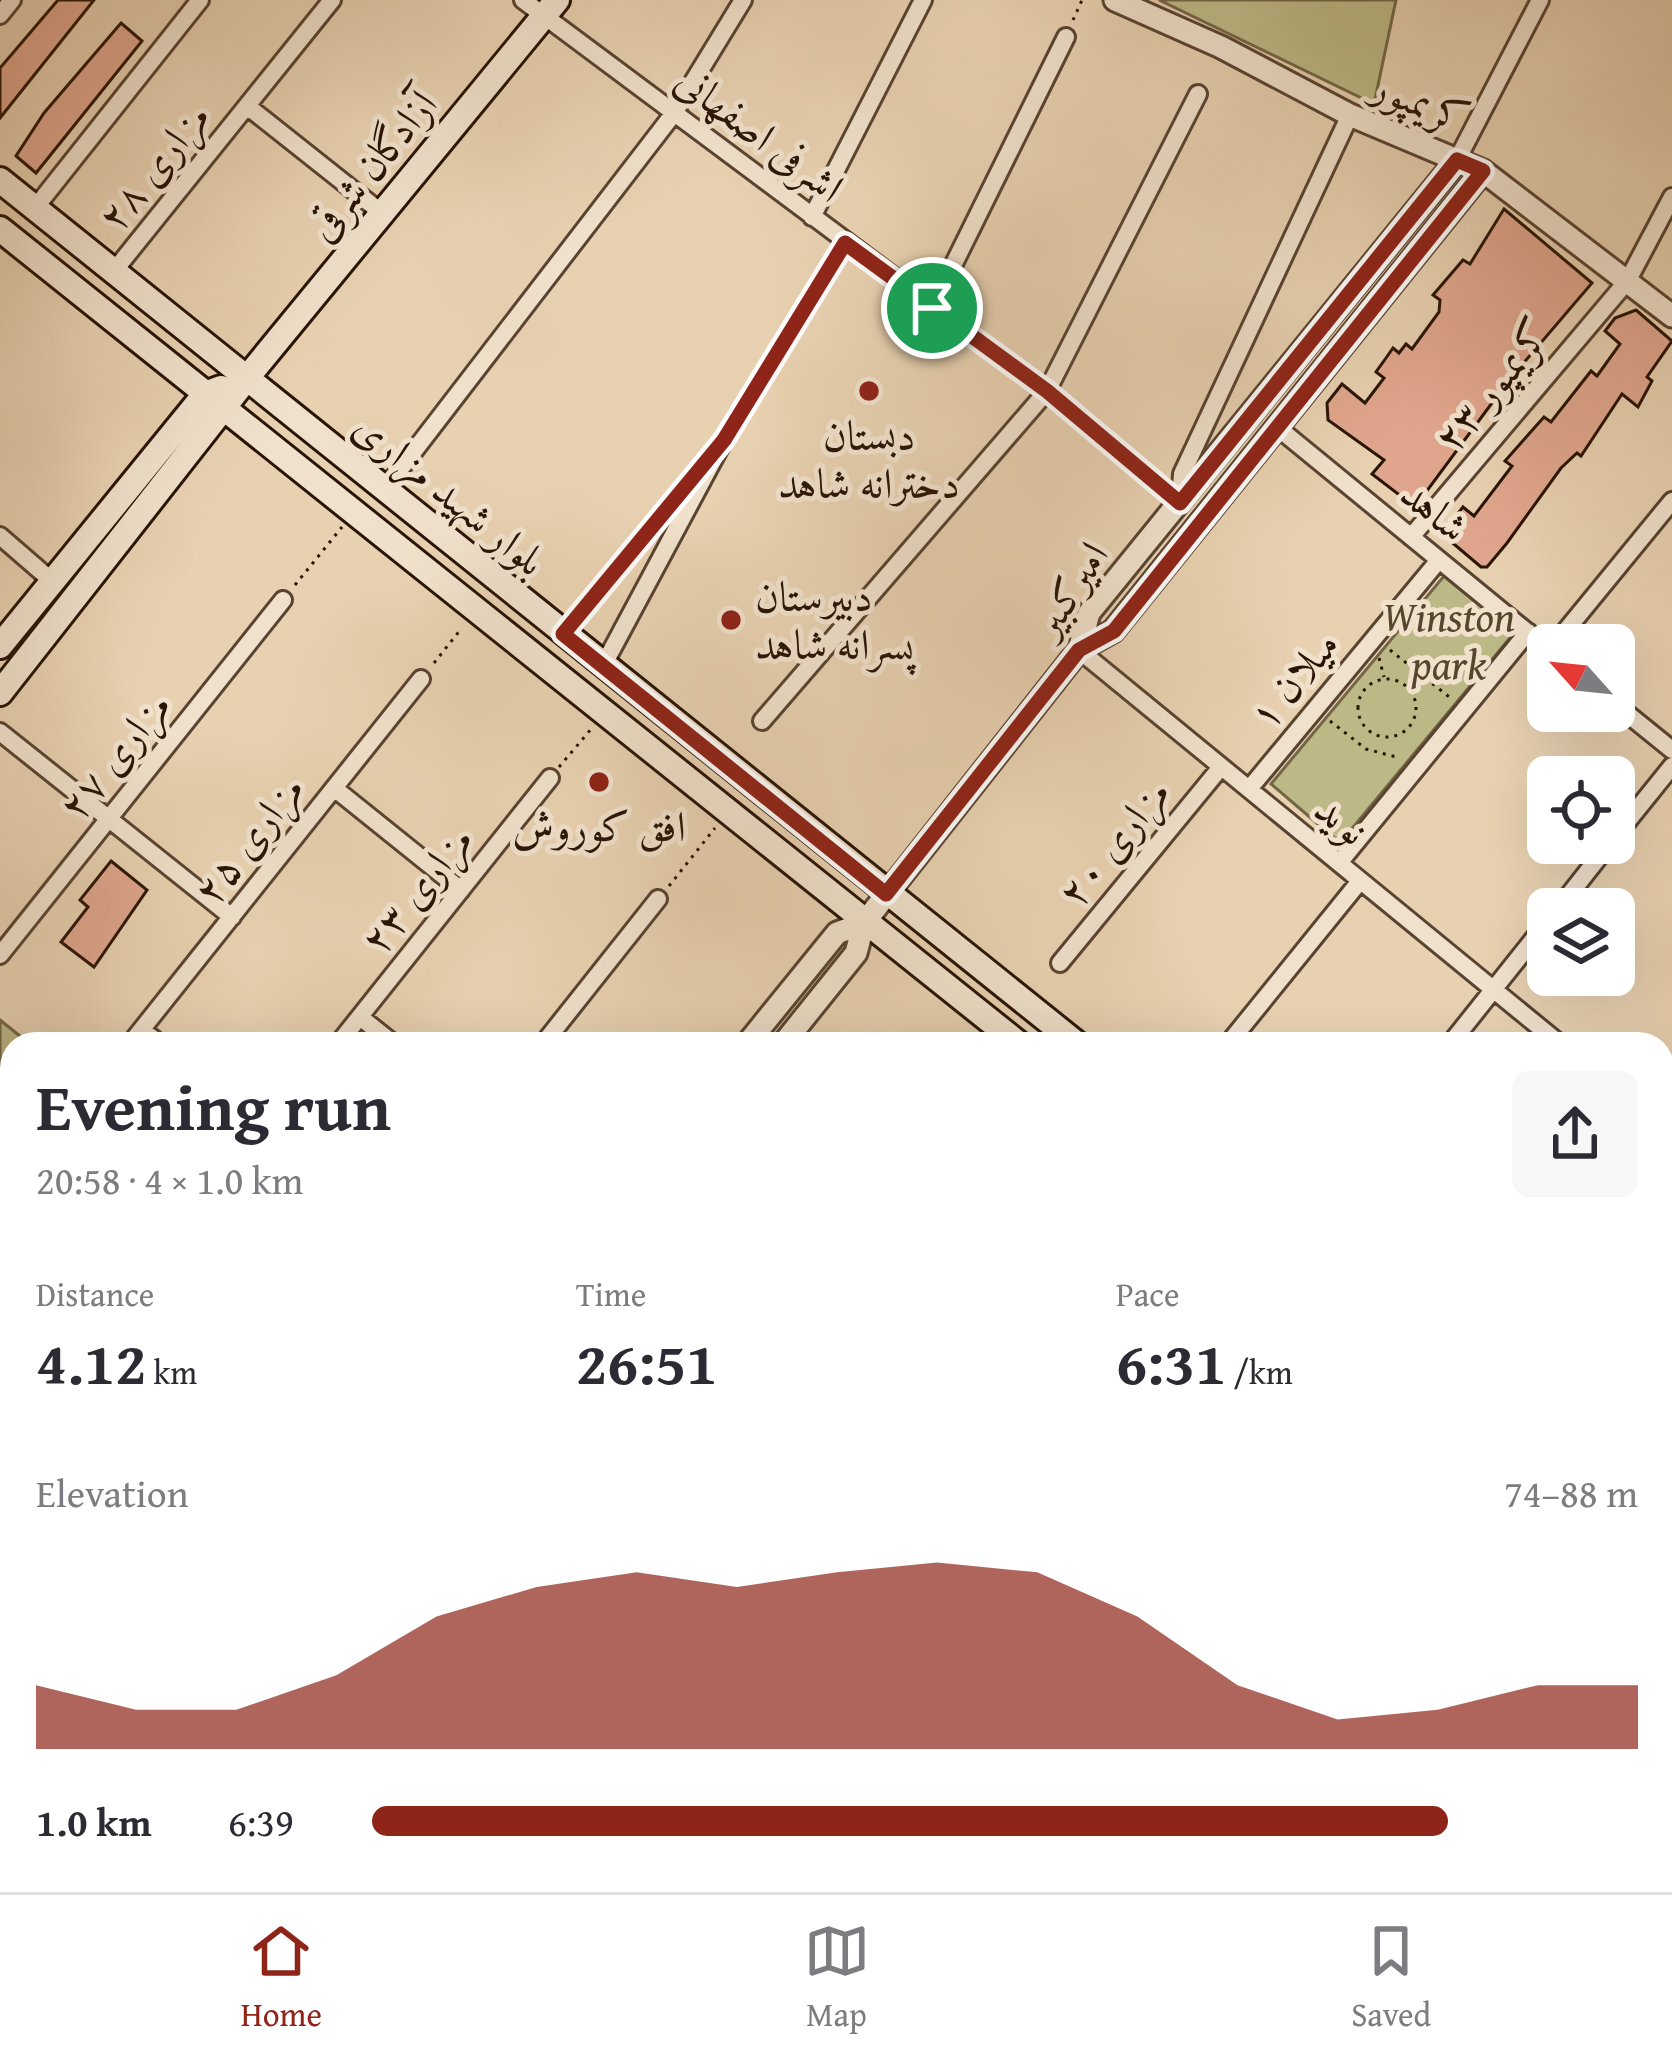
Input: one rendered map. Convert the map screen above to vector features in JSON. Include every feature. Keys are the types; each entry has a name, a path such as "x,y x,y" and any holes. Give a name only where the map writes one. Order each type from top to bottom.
{"main road":[{"name":"آزادگان شرقی","path":"0,693 246,379 550,8"},
{"name":"بلوار شهید مزاری","path":"0,180 1062,1032"},
{"name":"بلوار شهید مزاری","path":"0,229 1004,1032"},
{"path":"0,646 205,394 246,379"}],"street":[{"path":"0,15 12,0"},
{"path":"35,208 200,0"},
{"name":"مزاری ۲۸","path":"114,271 332,0"},
{"name":"اشرفی اصفهانی","path":"523,0 550,8 674,113 1047,391 1180,503"},
{"path":"384,490 674,113 743,0"},
{"path":"812,217 923,0"},
{"name":"کریمپور","path":"1115,0 1221,47 1350,115 1483,171 1672,316"},
{"path":"1457,160 1540,0"},
{"path":"932,308 1066,37"},
{"path":"761,721 1047,391 1198,94"},
{"path":"247,106 382,213"},
{"path":"1180,503 1182,474 1350,115"},
{"name":"امیرکبیر","path":"864,923 1079,650 1089,613 1457,160"},
{"path":"1079,650 1114,631 1483,171"},
{"name":"کریمپور ۲۳","path":"1411,537 1628,280 1672,197"},
{"path":"603,666 724,440 845,243"},
{"name":"شاهد","path":"1276,427 1527,631"},
{"path":"563,634 724,440"},
{"path":"1570,624 1672,501"},
{"path":"0,536 52,581"},
{"name":"میلان ۱","path":"1249,789 1439,560"},
{"name":"مزاری ۲۷","path":"0,955 283,600"},
{"path":"1339,863 1527,633"},
{"name":"نوید","path":"1079,650 1545,1032"},
{"name":"مزاری ۲۵","path":"140,1032 422,679"},
{"path":"1635,720 1672,750"},
{"path":"0,732 232,917"},
{"path":"1635,812 1672,766"},
{"name":"مزاری ۲۰","path":"1060,963 1221,767"},
{"name":"مزاری ۲۳","path":"348,1032 550,778"},
{"path":"334,788 461,890"},
{"path":"1575,888 1594,864"},
{"path":"1238,1032 1360,880"},
{"path":"553,1032 658,899"},
{"path":"757,1032 837,933 864,923"},
{"path":"793,1032 856,953 864,923"},
{"path":"1459,1032 1527,947"},
{"path":"360,1017 379,1032"}],"path":[{"path":"1066,37 1082,0"},
{"path":"283,600 354,511"},
{"path":"422,679 476,610"},
{"path":"1374,638 1465,710"},
{"path":"1396,678 1412,691 1417,711 1408,730 1389,738 1378,735 1369,732 1358,715 1360,694 1375,680 1396,678"},
{"path":"1315,709 1366,749 1420,764"},
{"path":"550,778 604,713"},
{"path":"1366,749 1378,735"},
{"path":"658,899 727,813"},
{"path":"0,1090 0,1112"}],"green space":[{"path":"1159,0 1396,0 1374,104"},
{"name":"Winston park","path":"1444,576 1514,633 1340,843 1271,784"}],"building":[{"path":"58,0 94,0 0,118 0,68"},
{"path":"121,23 142,41 36,173 16,156 44,113"},
{"path":"1504,209 1592,283 1509,380 1415,507 1372,474 1384,460 1328,420 1327,403 1342,384 1365,403 1384,378 1376,372 1393,348 1399,353 1406,344 1412,349 1439,312 1440,300 1433,295 1463,260 1470,264"},
{"path":"1636,310 1672,341 1647,377 1652,381 1638,407 1622,394 1581,456 1577,453 1561,468 1507,543 1487,567 1481,567 1442,534 1463,507 1474,516 1512,466 1505,461 1544,417 1551,422 1591,371 1597,376 1620,344 1605,331 1615,318"},
{"path":"111,861 147,890 94,967 61,942 88,907 80,900"}],"place":[{"name":"دبستان دخترانه شاهد","path":"869,391"},
{"name":"دبیرستان پسرانه شاهد","path":"731,620"},
{"name":"افق کوروش","path":"599,782"}],"route":[{"path":"1457,160 1483,171 1114,631 1079,650 886,894 563,634 724,440 845,243 932,308 1047,391 1180,503 1457,160"}]}
